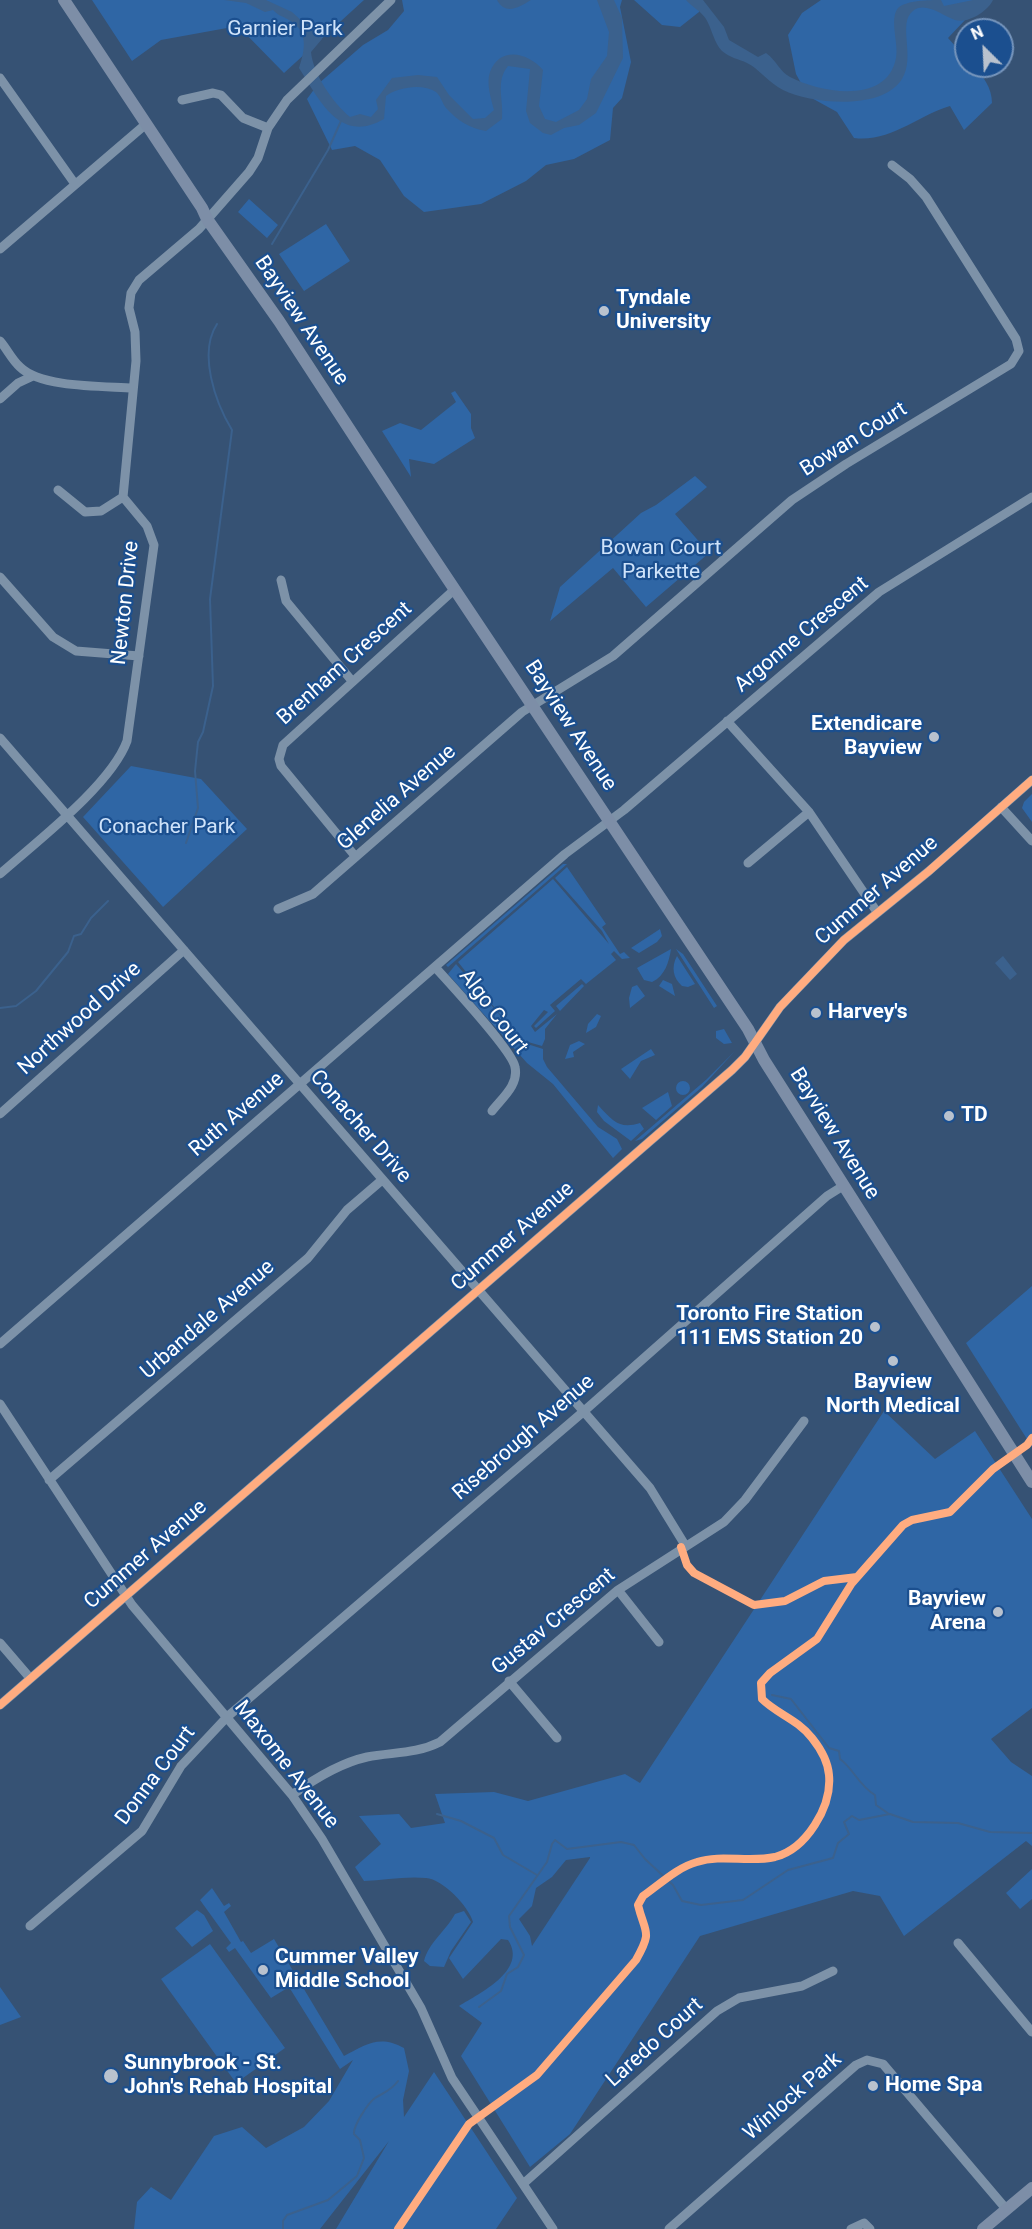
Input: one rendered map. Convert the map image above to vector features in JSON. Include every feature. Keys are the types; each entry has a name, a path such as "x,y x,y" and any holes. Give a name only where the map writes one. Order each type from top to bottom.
{"main road":[{"name":"Bayview Avenue","path":"64,0 207,219 279,321 755,1042 843,1186 1032,1482"},
{"path":"983,2229 1032,2188"}],"street":[{"path":"58,490 85,512 101,511 123,497 136,346 129,308 131,293 140,280 207,219 249,172 258,158 268,128 293,93 392,0"},
{"path":"2,85 75,184"},
{"path":"182,100 213,93 221,95 243,118 268,128"},
{"path":"0,249 146,124"},
{"name":"Bowan Court","path":"534,706 613,656 792,501 846,464 1011,364 1018,351 1016,339 926,197 910,179 892,165"},
{"path":"0,341 20,368 33,376 54,381 133,388"},
{"path":"0,399 18,383 33,376"},
{"name":"Newton Drive","path":"0,874 67,816 116,763 124,749 154,545 147,526 123,497"},
{"name":"Argonne Crescent","path":"609,820 879,592 1032,497"},
{"path":"0,577 53,637 76,651 139,656"},
{"path":"281,580 286,601 352,681"},
{"name":"Brenham Crescent","path":"355,856 281,766 279,759 283,745 454,589"},
{"name":"Glenelia Avenue","path":"278,909 313,894 522,712 534,706"},
{"path":"727,722 809,812 869,905 877,912"},
{"name":"Conacher Drive","path":"0,738 650,1488 685,1545"},
{"name":"Cummer Avenue","path":"0,1704 732,1070 790,996 844,940 929,871 1032,780"},
{"path":"1001,807 1032,841"},
{"path":"748,863 809,812"},
{"name":"Ruth Avenue","path":"0,1344 565,854 609,820"},
{"name":"Northwood Drive","path":"0,1114 184,950"},
{"name":"Algo Court","path":"435,967 505,1050 515,1067 514,1083 492,1111"},
{"name":"Urbandale Avenue","path":"49,1480 308,1257 347,1210 382,1180"},
{"name":"Risebrough Avenue","path":"227,1717 583,1412 827,1196 843,1186"},
{"name":"Maxome Avenue","path":"0,1404 126,1595 292,1795 322,1839 421,2008 452,2078 553,2229"},
{"name":"Gustav Crescent","path":"292,1795 338,1766 366,1758 422,1751 440,1742 618,1590 724,1522 745,1500 804,1421"},
{"path":"618,1590 658,1641"},
{"path":"0,1643 30,1678"},
{"path":"509,1682 556,1738"},
{"name":"Donna Court","path":"30,1926 142,1830 181,1766 227,1717"},
{"path":"958,1943 1032,2031"},
{"name":"Laredo Court","path":"523,2184 717,2011 739,1998 802,1986 833,1971"},
{"name":"Winlock Park","path":"669,2229 856,2065 867,2060 883,2064 1007,2210"},
{"path":"851,2229 864,2223 870,2229"}],"green space":[{"name":"Garnier Park","path":"92,0 364,0 284,73 238,26 161,40 132,61"},
{"path":"402,0 622,0 620,7 631,62 622,98 613,108 610,140 574,159 546,165 526,181 481,204 424,212 404,196 380,160 355,146 332,150 307,99 318,84 363,45 388,30 404,11"},
{"path":"634,0 700,0 699,12 680,27 662,25"},
{"path":"821,0 984,0 967,18 954,18 954,32 948,38 954,45 954,78 984,78 989,87 992,103 964,130 950,106 892,132 867,138 854,138 837,112 808,96 796,74 788,35 802,13"},
{"path":"249,199 278,225 267,238 238,212"},
{"path":"326,224 350,261 304,291 279,254"},
{"path":"455,391 471,414 471,428 475,438 434,464 409,459 411,477 382,431 400,423 421,430 456,402 451,393"},
{"name":"Bowan Court Parkette","path":"695,476 707,487 675,514 709,553 646,607 613,568 550,621 560,587 641,513 656,505"},
{"name":"Conacher Park","path":"131,766 201,779 247,829 163,907 83,817"},
{"path":"1032,794 1032,822 1022,808 1024,802"},
{"path":"563,864 567,864 448,967 446,965"},
{"path":"567,867 606,924 602,927 620,954 624,952 630,958 622,959 614,951 611,954 616,960 586,984 581,979 550,1005 555,1011 536,1028 534,1026 548,1012 544,1010 531,1026 535,1032 557,1014 545,1029 542,1046 521,1040 518,1034 515,1036 521,1042 543,1049 543,1059 547,1067 598,1127 617,1139 622,1149 613,1158 553,1084 527,1063 448,974 456,964 511,1028 458,962 553,879 609,944 602,931 555,878"},
{"path":"660,929 662,936 657,942 639,953 631,948"},
{"path":"671,949 668,964 660,976 652,982 644,980 637,968"},
{"path":"676,949 683,954 717,1006 714,1008"},
{"path":"677,956 695,984 688,987 682,986 677,979 674,968"},
{"path":"663,980 672,984 675,996 659,986"},
{"path":"582,984 584,986 560,1011 556,1006"},
{"path":"637,985 645,996 630,1008 629,998 632,987"},
{"path":"597,1014 601,1016 596,1027 586,1033 588,1024"},
{"path":"724,1029 732,1043 724,1044 716,1038 716,1031"},
{"path":"579,1041 585,1044 573,1052 574,1057 565,1059 570,1045"},
{"path":"651,1049 655,1055 641,1061 630,1079 621,1069"},
{"path":"735,1051 702,1087 642,1139 635,1141 707,1079"},
{"path":"683,1081 688,1083 690,1088 688,1093 683,1095 678,1093 676,1088 678,1083"},
{"path":"668,1092 672,1106 656,1120 642,1108"},
{"path":"598,1105 618,1123 633,1125 640,1123 644,1129 631,1141 604,1121 597,1112"},
{"path":"1032,1286 1032,1447 966,1343"},
{"path":"884,1411 935,1459 975,1431 1032,1519 1032,1708 991,1739 1011,1762 1032,1776 1032,1846 1026,1841 904,1936 880,1896 853,1891 700,1936 570,2134 530,2167 461,2056 482,2023 459,2006 489,1987 507,1971 512,1961 512,1951 508,1940 501,1939 463,1979 449,1958 473,1922 471,1916 447,1888 433,1880 411,1877 364,1881 355,1867 381,1844 359,1816 399,1814 411,1828 445,1823 435,1794 494,1792 528,1801 625,1774 640,1783","holes":["590,1858 532,1946 530,1936 519,1919 532,1906 536,1888 552,1877 566,1860"]},
{"path":"1032,1869 1032,1899 1020,1909 1006,1893"},
{"path":"212,1888 224,1906 229,1903 231,1906 224,1912 241,1942 243,1941 251,1953 274,1939 344,2056 380,2041 404,2048 409,2071 403,2100 404,2117 434,2072 517,2198 496,2229 336,2229 389,2141 320,2229 134,2229 137,2202 151,2187 171,2200 214,2136 242,2127 266,2148 304,2127 329,2101 353,2060 340,2069 289,1987 271,1998 235,1948 229,1952 226,1948 231,1943 200,1900"},
{"path":"197,1910 204,1915 213,1931 192,1947 175,1928"},
{"path":"464,1911 471,1922 451,1951 444,1967 430,1966 424,1961 426,1954 455,1914"},
{"path":"210,1944 285,2048 236,2083 161,1979"},
{"path":"0,1987 21,2017 0,2025"}],"shaded area":[{"path":"224,0 266,0 292,12 303,22 317,25 322,39 311,52 313,61 320,79 331,96 350,117 360,114 371,117 378,109 376,100 392,78 418,75 437,77 449,95 473,119 485,118 494,110 490,96 490,72 501,58 515,54 530,59 543,70 539,106 545,119 556,122 579,110 587,99 591,79 607,56 609,32 597,0 614,0 622,18 623,58 596,113 579,125 564,128 551,135 543,133 530,123 526,111 530,69 508,66 501,85 502,119 486,131 459,120 446,108 436,92 418,87 404,88 386,96 384,119 368,126 355,126 332,115 314,93 299,68 304,41 303,35 295,24 273,10 265,12 246,3"},
{"path":"497,0 531,0 509,9 504,8"},
{"path":"686,0 703,0 724,27 729,40 758,57 766,53 790,77 818,87 851,91 867,89 880,83 890,73 897,52 894,18 898,8 902,5 924,0 941,0 944,6 973,0 993,0 982,12 971,18 954,20 928,8 918,8 913,11 906,24 907,61 902,79 892,89 879,96 846,102 811,99 778,87 751,65 722,51 702,14"},
{"path":"1003,956 1017,974 1010,980 995,963"}],"waterway":[{"path":"272,244 328,150 341,121"},
{"path":"186,843 198,808 195,771 198,742 203,732 213,686 210,599 232,430 215,392 209,363 211,336 217,324"},
{"path":"0,1008 16,1006 36,991 68,952 74,936 81,934 91,918 108,901"},
{"path":"772,1695 791,1699 829,1748 839,1751 840,1759 875,1795 876,1805 889,1814"},
{"path":"437,1814 461,1821 494,1838 503,1855 537,1875"},
{"path":"479,2007 501,1991 507,1974 518,1967 524,1955 510,1927 509,1916 547,1862 555,1840 567,1849 621,1842 634,1845 645,1859 673,1885 682,1901 701,1905 743,1900 788,1870 833,1858 838,1843 849,1834 844,1822 852,1816 859,1820 890,1814 913,1822 958,1823 990,1832 1032,1833"},
{"path":"283,2229 283,2221 287,2215 328,2200 357,2176 364,2158 360,2140 354,2134 354,2130 372,2101 398,2081"}],"cycle path":[{"path":"0,1705 732,1070 745,1057 780,1007 844,940 929,871 1032,780"},
{"path":"398,2229 469,2124 537,2075 636,1960 646,1937 638,1905 643,1896 690,1864 716,1859 775,1857 797,1845 815,1825 829,1787 827,1765 818,1746 806,1731 762,1699 761,1683 770,1673 817,1639 852,1583 903,1525 912,1520 950,1512 993,1469 1027,1445 1032,1438"},
{"path":"681,1547 687,1565 694,1573 754,1605 785,1601 824,1581 857,1577"}],"place":[{"name":"Tyndale University","path":"604,311"},
{"name":"Extendicare Bayview","path":"934,737"},
{"name":"Harvey's","path":"816,1013"},
{"name":"TD","path":"949,1116"},
{"name":"Toronto Fire Station 111 EMS Station 20","path":"875,1327"},
{"name":"Bayview North Medical","path":"893,1361"},
{"name":"Bayview Arena","path":"998,1612"},
{"name":"Cummer Valley Middle School","path":"263,1970"},
{"name":"Sunnybrook - St. John's Rehab Hospital","path":"111,2076"},
{"name":"Home Spa","path":"873,2086"}]}
